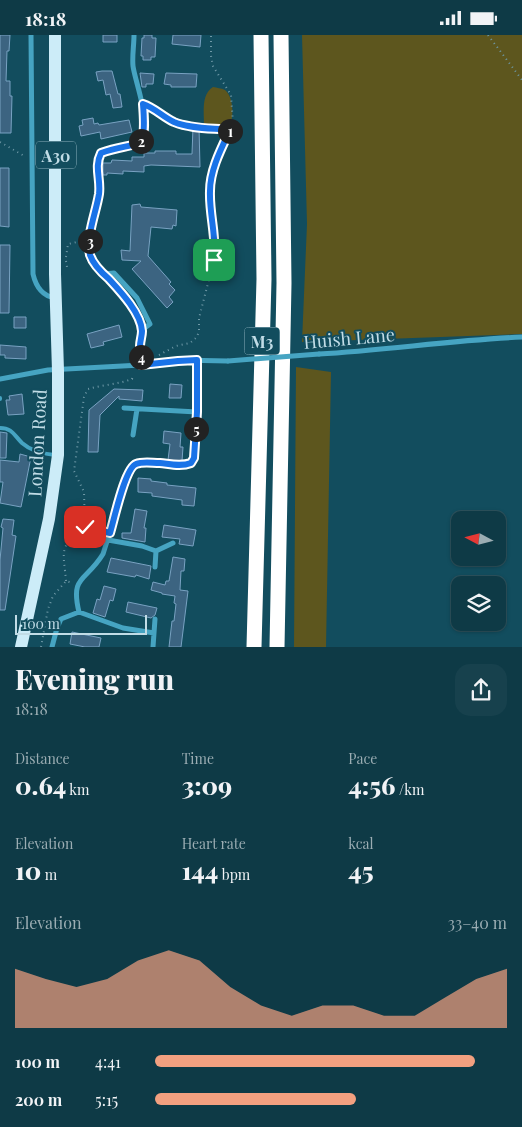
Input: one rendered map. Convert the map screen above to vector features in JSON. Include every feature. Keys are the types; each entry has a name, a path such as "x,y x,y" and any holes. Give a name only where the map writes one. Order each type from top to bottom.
{"highway":[{"name":"M3","path":"254,647 264,279 261,35"},
{"name":"M3","path":"277,647 284,283 282,35"}],"main road":[{"name":"London Road","path":"21,647 49,519 58,455 55,35"}],"street":[{"path":"31,35 33,274 35,284 43,294 56,298"},
{"path":"134,35 133,65 143,104 145,129 143,139 136,145 101,153 98,159 97,168 100,179 100,192 90,239 90,256 128,302 137,316 142,330 140,343 141,365"},
{"path":"104,274 114,273 137,298 150,324 142,330"},
{"name":"Huish Lane","path":"0,379 26,373 58,370 178,361 228,361 372,351 470,339 522,337"},
{"path":"79,612 75,594 77,584 96,565 103,554 130,469 134,464 144,462 181,465 191,463 194,458 197,412 197,360"},
{"path":"124,408 197,412"},
{"path":"133,435 137,409"},
{"path":"108,540 142,546 156,551 173,543"},
{"path":"155,567 156,551"},
{"path":"52,647 61,619 79,612 123,627 154,633"},
{"path":"154,647 155,619"}],"lane":[{"path":"0,427 12,431 22,443 35,451 58,455"}],"path":[{"path":"158,356 176,346 190,343 197,337 199,318 215,249 210,190 218,155 233,124 231,95 213,66 211,35"},
{"path":"488,35 522,80"},
{"path":"143,104 153,107 176,122 188,126 230,130"},
{"path":"0,142 33,161"},
{"path":"67,267 68,244 90,239"},
{"path":"85,527 83,511 84,492 74,471 84,397 88,389 127,381 132,379 133,375"},
{"path":"85,527 110,533"},
{"path":"41,647 48,609 53,596 66,581 63,558 66,545 72,537 85,527"},
{"path":"66,581 77,584"}],"shaded area":[{"path":"302,35 522,35 522,334 302,342 307,224"},
{"path":"213,87 225,90 232,103 231,124 229,128 204,125 205,99 209,90"},
{"path":"296,367 331,372 326,647 294,647"}],"building":[{"path":"0,35 10,35 9,51 7,51 6,81 10,81 10,96 12,96 11,133 0,133"},
{"path":"103,35 117,35 117,42 103,42"},
{"path":"144,35 152,35 152,38 156,38 155,57 151,57 151,60 143,60 143,56 141,56 142,38 144,38"},
{"path":"173,35 201,35 200,47 172,44"},
{"path":"112,71 118,94 120,94 122,107 113,108 110,94 106,95 103,80 98,81 96,72"},
{"path":"140,73 154,74 153,84 146,84 146,87 142,87"},
{"path":"166,73 197,74 196,87 171,87 171,85 164,84"},
{"path":"93,118 94,124 98,123 99,125 129,120 132,132 101,139 100,132 81,136 79,126 83,125 82,120"},
{"path":"193,127 199,127 200,167 151,165 144,166 144,172 123,171 123,174 107,173 107,175 103,175 103,163 111,163 112,160 132,161 132,157 144,157 144,153 155,153 155,151 176,151 176,154 192,154"},
{"path":"0,168 9,168 9,227 0,226"},
{"path":"140,204 141,207 177,210 176,226 173,225 172,229 151,227 148,256 171,282 169,284 175,290 169,297 173,302 167,308 132,269 141,261 122,260 121,250 130,251 132,205"},
{"path":"0,245 10,245 9,313 0,313"},
{"path":"14,317 26,317 26,328 14,328"},
{"path":"119,325 122,337 103,342 104,345 91,348 87,334"},
{"path":"0,345 26,347 26,359 5,358 5,355 0,355"},
{"path":"170,384 182,385 181,398 169,398"},
{"path":"114,389 143,390 142,401 119,399 119,396 100,415 98,452 88,452 89,410"},
{"path":"22,394 24,414 8,415 6,400 10,400 9,396"},
{"path":"164,431 181,433 182,461 168,460 170,444 163,443"},
{"path":"0,432 7,433 6,458 0,458"},
{"path":"20,454 31,457 21,507 0,503 3,482 0,482 0,460 19,462"},
{"path":"138,478 151,479 151,481 167,483 167,485 196,488 194,506 182,505 182,500 152,496 152,493 138,492"},
{"path":"135,509 147,511 144,528 146,528 145,542 122,538 122,533 131,533"},
{"path":"3,519 14,520 12,535 16,536 5,610 0,610 0,560 3,528 1,527"},
{"path":"164,525 196,530 193,546 179,544 180,539 162,537"},
{"path":"173,557 185,559 184,571 181,571 180,590 188,591 181,647 169,647 176,604 174,603 175,596 151,590 153,582 165,585 166,581 169,581"},
{"path":"111,558 151,566 149,579 136,575 135,577 107,572"},
{"path":"104,586 116,589 113,601 110,600 105,617 93,613 97,599 100,600"},
{"path":"128,602 157,608 155,615 151,618 126,612"},
{"path":"72,632 101,638 99,647 70,644"}],"route":[{"path":"85,527 110,533 123,488 130,469 134,464 144,462 186,465 191,463 194,458 197,412 197,360 141,365 140,343 142,330 137,316 128,302 90,256 90,239 100,192 100,179 97,168 98,159 101,153 136,145 143,139 145,129 143,104 153,107 167,118 188,126 230,130 218,155 210,190 215,249 214,260"}]}
